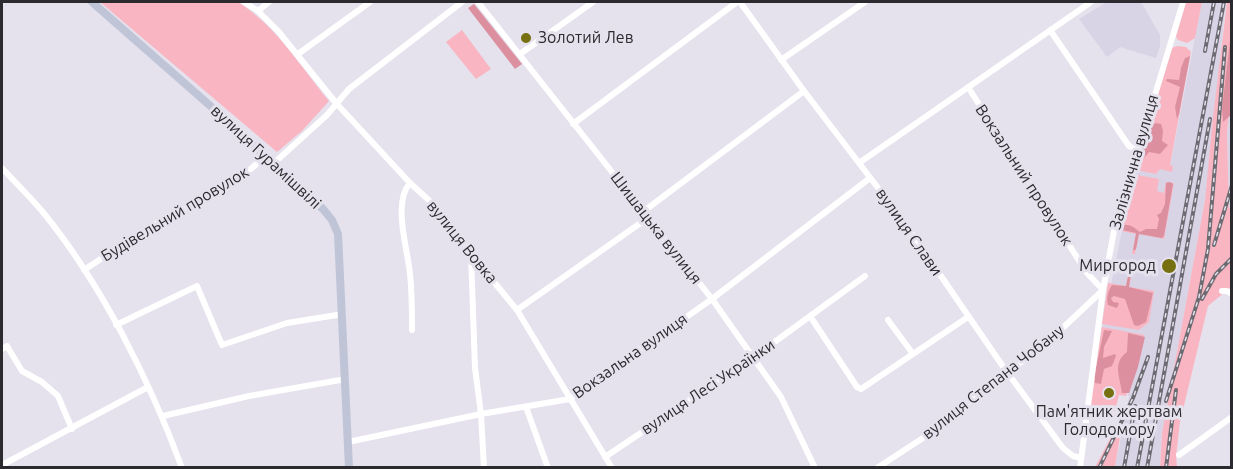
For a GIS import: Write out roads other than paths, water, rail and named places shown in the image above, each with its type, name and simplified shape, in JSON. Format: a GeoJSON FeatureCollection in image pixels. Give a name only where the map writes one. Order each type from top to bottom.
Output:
{"type":"FeatureCollection","features":[{"type":"Feature","properties":{"kind":"main road","name":"вулиця Гурамішвілі"},"geometry":{"type":"LineString","coordinates":[[92,2],[265,155],[323,209],[336,227],[339,244],[350,468]]}},
{"type":"Feature","properties":{"kind":"street","name":"вулиця Вовка"},"geometry":{"type":"LineString","coordinates":[[244,2],[258,11],[298,54],[336,104],[410,183],[433,204],[463,240],[471,254],[517,310],[612,468]]}},
{"type":"Feature","properties":{"kind":"street"},"geometry":{"type":"LineString","coordinates":[[258,11],[269,2]]}},
{"type":"Feature","properties":{"kind":"street"},"geometry":{"type":"LineString","coordinates":[[298,54],[370,2]]}},
{"type":"Feature","properties":{"kind":"street"},"geometry":{"type":"LineString","coordinates":[[273,164],[327,115],[349,89],[462,2]]}},
{"type":"Feature","properties":{"kind":"street","name":"Шишацька вулиця"},"geometry":{"type":"LineString","coordinates":[[478,2],[649,217],[754,357],[781,398],[814,468]]}},
{"type":"Feature","properties":{"kind":"street"},"geometry":{"type":"LineString","coordinates":[[520,54],[593,2]]}},
{"type":"Feature","properties":{"kind":"street"},"geometry":{"type":"LineString","coordinates":[[573,124],[739,2]]}},
{"type":"Feature","properties":{"kind":"street","name":"вулиця Слави"},"geometry":{"type":"LineString","coordinates":[[739,2],[904,222],[1007,373],[1063,448],[1073,456],[1081,458]]}},
{"type":"Feature","properties":{"kind":"street"},"geometry":{"type":"LineString","coordinates":[[781,60],[865,2]]}},
{"type":"Feature","properties":{"kind":"street"},"geometry":{"type":"LineString","coordinates":[[859,163],[1091,2]]}},
{"type":"Feature","properties":{"kind":"street","name":"Залізнична вулиця"},"geometry":{"type":"LineString","coordinates":[[1080,468],[1113,231],[1183,2]]}},
{"type":"Feature","properties":{"kind":"street"},"geometry":{"type":"LineString","coordinates":[[1050,30],[1129,146],[1137,150]]}},
{"type":"Feature","properties":{"kind":"street","name":"Вокзальний провулок"},"geometry":{"type":"LineString","coordinates":[[968,87],[1087,273],[1103,290]]}},
{"type":"Feature","properties":{"kind":"street"},"geometry":{"type":"LineString","coordinates":[[644,211],[804,91]]}},
{"type":"Feature","properties":{"kind":"street","name":"Будівельний провулок"},"geometry":{"type":"LineString","coordinates":[[84,270],[150,227],[224,188],[248,171],[265,155]]}},
{"type":"Feature","properties":{"kind":"street"},"geometry":{"type":"LineString","coordinates":[[2,168],[42,212],[84,270],[116,325],[163,416],[182,468]]}},
{"type":"Feature","properties":{"kind":"street","name":"Вокзальна вулиця"},"geometry":{"type":"LineString","coordinates":[[348,442],[481,414],[570,399],[712,299],[870,178]]}},
{"type":"Feature","properties":{"kind":"street"},"geometry":{"type":"LineString","coordinates":[[410,183],[405,193],[402,219],[410,273],[412,330]]}},
{"type":"Feature","properties":{"kind":"street"},"geometry":{"type":"LineString","coordinates":[[517,310],[649,217]]}},
{"type":"Feature","properties":{"kind":"street"},"geometry":{"type":"LineString","coordinates":[[471,254],[475,368],[481,414],[484,468]]}},
{"type":"Feature","properties":{"kind":"street","name":"вулиця Лесі Українки"},"geometry":{"type":"LineString","coordinates":[[605,457],[754,357],[865,276]]}},
{"type":"Feature","properties":{"kind":"street"},"geometry":{"type":"LineString","coordinates":[[116,325],[197,286],[222,345],[287,322],[343,314]]}},
{"type":"Feature","properties":{"kind":"street","name":"вулиця Степана Чобану"},"geometry":{"type":"LineString","coordinates":[[877,468],[926,436],[1051,339],[1103,290]]}},
{"type":"Feature","properties":{"kind":"street"},"geometry":{"type":"LineString","coordinates":[[1222,291],[1232,294]]}},
{"type":"Feature","properties":{"kind":"street"},"geometry":{"type":"LineString","coordinates":[[810,316],[859,388],[863,388],[968,317]]}},
{"type":"Feature","properties":{"kind":"street"},"geometry":{"type":"LineString","coordinates":[[888,320],[913,354]]}},
{"type":"Feature","properties":{"kind":"street"},"geometry":{"type":"LineString","coordinates":[[2,349],[7,346],[22,371],[42,382],[58,396],[72,429]]}},
{"type":"Feature","properties":{"kind":"street"},"geometry":{"type":"LineString","coordinates":[[163,416],[249,396],[346,379]]}},
{"type":"Feature","properties":{"kind":"street"},"geometry":{"type":"LineString","coordinates":[[2,465],[148,387]]}},
{"type":"Feature","properties":{"kind":"street"},"geometry":{"type":"LineString","coordinates":[[526,406],[548,468]]}},
{"type":"Feature","properties":{"kind":"street"},"geometry":{"type":"LineString","coordinates":[[1179,455],[1232,417]]}},
{"type":"Feature","properties":{"kind":"railway"},"geometry":{"type":"LineString","coordinates":[[1205,51],[1214,2]]}},
{"type":"Feature","properties":{"kind":"railway"},"geometry":{"type":"LineString","coordinates":[[1137,468],[1224,2]]}},
{"type":"Feature","properties":{"kind":"railway"},"geometry":{"type":"LineString","coordinates":[[1166,401],[1199,297],[1208,249],[1225,47]]}},
{"type":"Feature","properties":{"kind":"railway"},"geometry":{"type":"LineString","coordinates":[[1147,468],[1210,119]]}},
{"type":"Feature","properties":{"kind":"railway"},"geometry":{"type":"LineString","coordinates":[[1214,245],[1232,185]]}},
{"type":"Feature","properties":{"kind":"railway"},"geometry":{"type":"LineString","coordinates":[[1202,299],[1216,274],[1232,258]]}},
{"type":"Feature","properties":{"kind":"railway"},"geometry":{"type":"LineString","coordinates":[[1099,468],[1133,398],[1148,357]]}},
{"type":"Feature","properties":{"kind":"railway"},"geometry":{"type":"LineString","coordinates":[[1166,468],[1176,390]]}},
{"type":"Feature","properties":{"kind":"railway"},"geometry":{"type":"LineString","coordinates":[[1124,468],[1135,406]]}},
{"type":"Feature","properties":{"kind":"place","name":"Золотий Лев"},"geometry":{"type":"Point","coordinates":[526,38]}},
{"type":"Feature","properties":{"kind":"place","name":"Миргород"},"geometry":{"type":"Point","coordinates":[1169,266]}},
{"type":"Feature","properties":{"kind":"place","name":"Пам'ятник жертвам Голодомору"},"geometry":{"type":"Point","coordinates":[1109,393]}}]}
